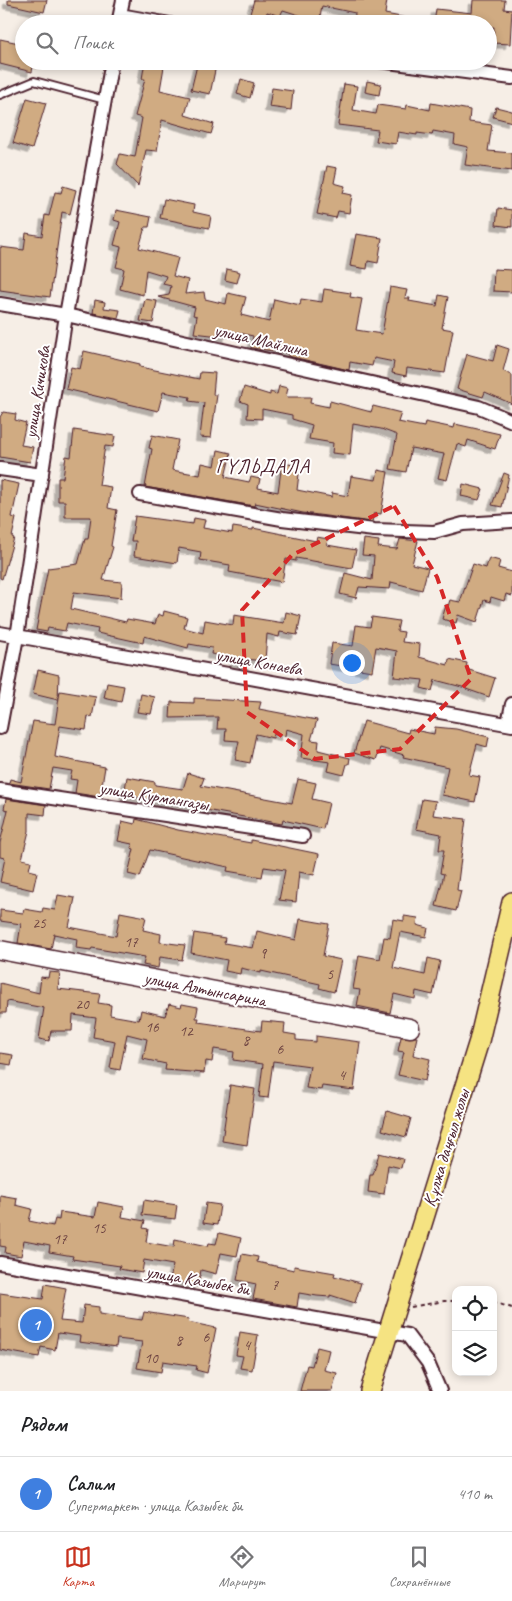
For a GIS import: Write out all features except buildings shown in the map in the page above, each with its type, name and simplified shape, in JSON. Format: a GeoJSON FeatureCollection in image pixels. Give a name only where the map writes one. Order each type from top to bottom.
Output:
{"type":"FeatureCollection","features":[{"type":"Feature","properties":{"kind":"main road","name":"Құлжа даңғыл жолы"},"geometry":{"type":"LineString","coordinates":[[370,1391],[479,1041],[512,902]]}},
{"type":"Feature","properties":{"kind":"street"},"geometry":{"type":"LineString","coordinates":[[120,15],[123,0]]}},
{"type":"Feature","properties":{"kind":"street","name":"улица Кичикова"},"geometry":{"type":"LineString","coordinates":[[0,728],[17,636],[66,315],[110,70]]}},
{"type":"Feature","properties":{"kind":"street"},"geometry":{"type":"LineString","coordinates":[[450,70],[512,78]]}},
{"type":"Feature","properties":{"kind":"street","name":"улица Майлина"},"geometry":{"type":"LineString","coordinates":[[0,304],[66,315],[479,407],[512,421]]}},
{"type":"Feature","properties":{"kind":"street"},"geometry":{"type":"LineString","coordinates":[[0,469],[42,475]]}},
{"type":"Feature","properties":{"kind":"street"},"geometry":{"type":"LineString","coordinates":[[140,494],[282,519],[374,530],[434,532],[463,524],[512,522]]}},
{"type":"Feature","properties":{"kind":"street","name":"улица Конаева"},"geometry":{"type":"LineString","coordinates":[[0,633],[510,725]]}},
{"type":"Feature","properties":{"kind":"street"},"geometry":{"type":"LineString","coordinates":[[510,725],[512,704]]}},
{"type":"Feature","properties":{"kind":"street","name":"улица Курмангазы"},"geometry":{"type":"LineString","coordinates":[[0,790],[304,836]]}},
{"type":"Feature","properties":{"kind":"street","name":"улица Алтынсарина"},"geometry":{"type":"LineString","coordinates":[[0,950],[410,1028]]}},
{"type":"Feature","properties":{"kind":"street","name":"улица Казыбек би"},"geometry":{"type":"LineString","coordinates":[[0,1263],[407,1335],[428,1363],[440,1391]]}},
{"type":"Feature","properties":{"kind":"lane"},"geometry":{"type":"LineString","coordinates":[[0,95],[34,81],[105,100]]}},
{"type":"Feature","properties":{"kind":"path"},"geometry":{"type":"LineString","coordinates":[[396,1308],[452,1301]]}},
{"type":"Feature","properties":{"kind":"path"},"geometry":{"type":"LineString","coordinates":[[497,1303],[512,1308]]}},
{"type":"Feature","properties":{"kind":"highlighted area"},"geometry":{"type":"Polygon","coordinates":[[[394,506],[437,577],[471,679],[400,749],[315,759],[247,712],[242,610],[292,555],[394,506]]]}},
{"type":"Feature","properties":{"kind":"place","name":"Салим"},"geometry":{"type":"Point","coordinates":[36,1325]}},
{"type":"Feature","properties":{"kind":"district","name":"ГҮЛЬДАЛА"},"geometry":{"type":"Point","coordinates":[263,466]}}]}
